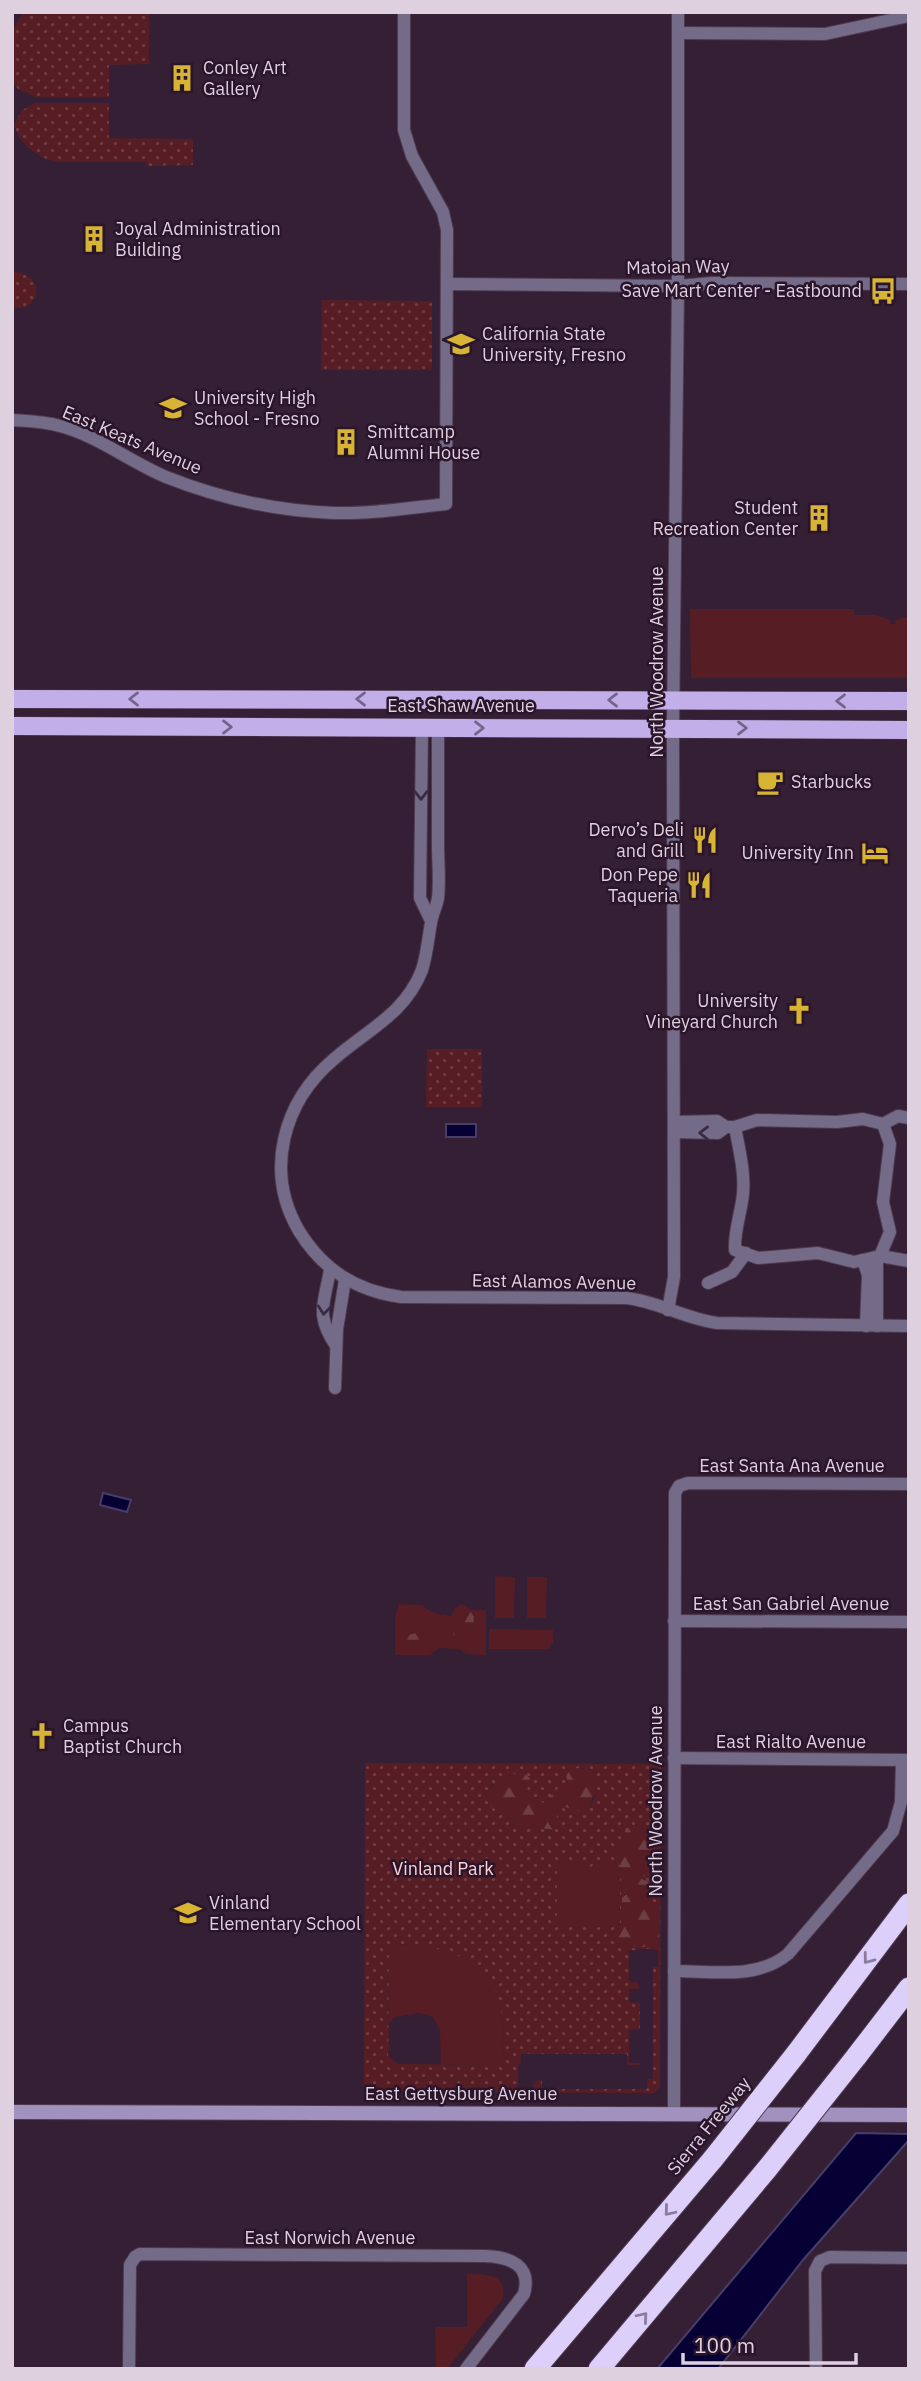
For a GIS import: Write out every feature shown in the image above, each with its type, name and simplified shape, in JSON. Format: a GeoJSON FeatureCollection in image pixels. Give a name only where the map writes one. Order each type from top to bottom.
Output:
{"type":"FeatureCollection","features":[{"type":"Feature","properties":{"kind":"highway","name":"Sierra Freeway"},"geometry":{"type":"LineString","coordinates":[[535,2369],[713,2160],[909,1904]]}},
{"type":"Feature","properties":{"kind":"highway"},"geometry":{"type":"LineString","coordinates":[[599,2369],[767,2169],[909,1988]]}},
{"type":"Feature","properties":{"kind":"main road","name":"East Shaw Avenue"},"geometry":{"type":"LineString","coordinates":[[12,699],[909,701]]}},
{"type":"Feature","properties":{"kind":"main road","name":"East Shaw Avenue"},"geometry":{"type":"LineString","coordinates":[[12,726],[909,730]]}},
{"type":"Feature","properties":{"kind":"street"},"geometry":{"type":"LineString","coordinates":[[404,12],[404,130],[412,156],[446,219],[447,284]]}},
{"type":"Feature","properties":{"kind":"street","name":"North Woodrow Avenue"},"geometry":{"type":"LineString","coordinates":[[668,1310],[674,1277],[673,728],[678,12]]}},
{"type":"Feature","properties":{"kind":"street"},"geometry":{"type":"LineString","coordinates":[[678,33],[825,34],[909,16]]}},
{"type":"Feature","properties":{"kind":"street","name":"Matoian Way"},"geometry":{"type":"LineString","coordinates":[[447,284],[909,284]]}},
{"type":"Feature","properties":{"kind":"street","name":"East Keats Avenue"},"geometry":{"type":"LineString","coordinates":[[12,420],[62,426],[167,477],[268,506],[334,513],[446,504],[447,284]]}},
{"type":"Feature","properties":{"kind":"street","name":"East Alamos Avenue"},"geometry":{"type":"LineString","coordinates":[[430,727],[421,898],[431,922],[425,961],[407,999],[382,1024],[319,1073],[292,1112],[285,1133],[281,1169],[287,1203],[308,1245],[330,1270],[345,1280],[390,1296],[626,1298],[694,1320],[729,1324],[909,1326]]}},
{"type":"Feature","properties":{"kind":"street"},"geometry":{"type":"LineString","coordinates":[[674,1127],[718,1121],[731,1127],[757,1120],[837,1122],[863,1119],[883,1125],[898,1116],[909,1118]]}},
{"type":"Feature","properties":{"kind":"street"},"geometry":{"type":"LineString","coordinates":[[872,1325],[878,1256],[890,1232],[883,1202],[890,1144],[883,1125]]}},
{"type":"Feature","properties":{"kind":"street"},"geometry":{"type":"LineString","coordinates":[[731,1127],[743,1172],[743,1195],[734,1232],[735,1250],[758,1258],[818,1253],[854,1262],[878,1256],[909,1261]]}},
{"type":"Feature","properties":{"kind":"street"},"geometry":{"type":"LineString","coordinates":[[708,1283],[732,1272],[746,1254]]}},
{"type":"Feature","properties":{"kind":"street"},"geometry":{"type":"LineString","coordinates":[[863,1260],[868,1275],[872,1325]]}},
{"type":"Feature","properties":{"kind":"street"},"geometry":{"type":"LineString","coordinates":[[330,1270],[323,1320],[337,1346]]}},
{"type":"Feature","properties":{"kind":"street"},"geometry":{"type":"LineString","coordinates":[[335,1388],[338,1317],[345,1280]]}},
{"type":"Feature","properties":{"kind":"street","name":"East Santa Ana Avenue"},"geometry":{"type":"LineString","coordinates":[[677,1488],[688,1483],[909,1484]]}},
{"type":"Feature","properties":{"kind":"street","name":"North Woodrow Avenue"},"geometry":{"type":"LineString","coordinates":[[674,2114],[674,1497],[677,1488]]}},
{"type":"Feature","properties":{"kind":"street","name":"East San Gabriel Avenue"},"geometry":{"type":"LineString","coordinates":[[674,1621],[909,1622]]}},
{"type":"Feature","properties":{"kind":"street","name":"East Rialto Avenue"},"geometry":{"type":"LineString","coordinates":[[674,1758],[905,1760]]}},
{"type":"Feature","properties":{"kind":"street"},"geometry":{"type":"LineString","coordinates":[[674,1971],[757,1970],[775,1964],[788,1954],[893,1831],[901,1802],[905,1760]]}},
{"type":"Feature","properties":{"kind":"street","name":"East Gettysburg Avenue"},"geometry":{"type":"LineString","coordinates":[[12,2112],[909,2115]]}},
{"type":"Feature","properties":{"kind":"street","name":"East Norwich Avenue"},"geometry":{"type":"LineString","coordinates":[[129,2369],[130,2272],[132,2260],[140,2255],[505,2258],[514,2262],[524,2272],[526,2288],[519,2304],[466,2369]]}},
{"type":"Feature","properties":{"kind":"street"},"geometry":{"type":"LineString","coordinates":[[816,2369],[816,2271],[820,2261],[831,2257],[909,2258]]}},
{"type":"Feature","properties":{"kind":"green space"},"geometry":{"type":"Polygon","coordinates":[[[24,12],[149,12],[149,64],[109,65],[109,97],[35,97],[18,89],[12,81],[12,30],[24,12]]]}},
{"type":"Feature","properties":{"kind":"green space"},"geometry":{"type":"Polygon","coordinates":[[[34,103],[109,103],[109,138],[193,139],[193,165],[58,162],[44,158],[25,144],[14,125],[21,111],[34,103]]]}},
{"type":"Feature","properties":{"kind":"green space"},"geometry":{"type":"Polygon","coordinates":[[[12,273],[26,275],[36,286],[34,299],[22,308],[12,308],[12,273]]]}},
{"type":"Feature","properties":{"kind":"green space"},"geometry":{"type":"Polygon","coordinates":[[[322,300],[432,301],[432,370],[321,370],[322,300]]]}},
{"type":"Feature","properties":{"kind":"green space"},"geometry":{"type":"Polygon","coordinates":[[[690,609],[854,609],[854,615],[876,615],[890,620],[891,624],[909,616],[909,678],[691,678],[690,609]]]}},
{"type":"Feature","properties":{"kind":"green space"},"geometry":{"type":"Polygon","coordinates":[[[427,1049],[482,1049],[482,1107],[426,1107],[427,1049]]]}},
{"type":"Feature","properties":{"kind":"green space"},"geometry":{"type":"Polygon","coordinates":[[[495,1576],[515,1577],[514,1618],[495,1618],[495,1576]]]}},
{"type":"Feature","properties":{"kind":"green space"},"geometry":{"type":"Polygon","coordinates":[[[527,1577],[547,1577],[546,1618],[527,1618],[527,1577]]]}},
{"type":"Feature","properties":{"kind":"green space"},"geometry":{"type":"Polygon","coordinates":[[[399,1604],[422,1605],[432,1612],[448,1616],[466,1616],[467,1610],[486,1610],[486,1655],[439,1648],[430,1655],[395,1655],[395,1618],[399,1604]]]}},
{"type":"Feature","properties":{"kind":"green space"},"geometry":{"type":"Polygon","coordinates":[[[462,1604],[475,1612],[472,1631],[465,1636],[454,1635],[451,1625],[443,1630],[438,1619],[444,1614],[451,1618],[454,1609],[462,1604]]]}},
{"type":"Feature","properties":{"kind":"green space"},"geometry":{"type":"Polygon","coordinates":[[[489,1629],[553,1630],[553,1644],[550,1644],[550,1649],[489,1649],[489,1629]]]}},
{"type":"Feature","properties":{"kind":"green space"},"geometry":{"type":"Polygon","coordinates":[[[418,1632],[430,1638],[426,1645],[426,1654],[419,1655],[407,1647],[404,1637],[418,1632]]]}},
{"type":"Feature","properties":{"kind":"green space","name":"Vinland Park"},"geometry":{"type":"Polygon","coordinates":[[[365,1763],[661,1764],[660,2087],[654,2093],[364,2092],[365,1763]],[[571,1768],[566,1776],[570,1788],[560,1786],[544,1803],[526,1796],[530,1778],[523,1772],[509,1775],[502,1786],[493,1784],[484,1796],[492,1808],[506,1811],[508,1818],[520,1825],[553,1830],[559,1809],[589,1809],[595,1796],[589,1790],[596,1789],[598,1781],[591,1769],[571,1768]],[[638,1825],[626,1828],[622,1840],[613,1851],[616,1862],[622,1869],[622,1891],[627,1894],[622,1898],[622,1922],[612,1935],[617,1943],[631,1947],[656,1947],[659,1945],[659,1911],[655,1903],[649,1903],[656,1888],[633,1875],[633,1872],[650,1878],[658,1875],[659,1853],[648,1845],[649,1834],[638,1825]],[[563,1864],[557,1869],[557,1922],[562,1927],[583,1927],[589,1921],[594,1927],[615,1927],[620,1922],[620,1869],[615,1864],[594,1864],[589,1869],[583,1864],[563,1864]],[[389,1944],[388,2057],[397,2065],[503,2064],[504,2033],[501,2008],[493,1987],[481,1971],[465,1959],[444,1951],[389,1944]],[[629,1951],[629,1982],[637,1982],[640,1989],[629,1989],[629,2002],[640,2003],[640,2029],[629,2030],[629,2063],[640,2065],[627,2065],[627,2054],[521,2054],[518,2088],[532,2088],[536,2081],[542,2079],[542,2089],[647,2089],[647,2079],[653,2079],[653,1967],[658,1967],[658,1951],[629,1951]]]}},
{"type":"Feature","properties":{"kind":"green space"},"geometry":{"type":"Polygon","coordinates":[[[571,1768],[591,1769],[598,1781],[589,1809],[568,1815],[553,1830],[520,1825],[508,1818],[506,1811],[492,1808],[484,1796],[497,1783],[511,1775],[523,1772],[530,1778],[566,1776],[571,1768]]]}},
{"type":"Feature","properties":{"kind":"green space"},"geometry":{"type":"Polygon","coordinates":[[[638,1825],[653,1841],[658,1859],[659,1875],[650,1878],[633,1872],[633,1875],[654,1884],[656,1888],[650,1903],[655,1903],[659,1911],[659,1945],[656,1947],[631,1947],[617,1943],[612,1935],[622,1922],[622,1869],[612,1851],[622,1840],[626,1828],[638,1825]]]}},
{"type":"Feature","properties":{"kind":"green space"},"geometry":{"type":"Polygon","coordinates":[[[562,1864],[615,1864],[620,1869],[620,1922],[615,1927],[594,1927],[589,1922],[583,1927],[562,1927],[557,1922],[557,1869],[562,1864]]]}},
{"type":"Feature","properties":{"kind":"green space"},"geometry":{"type":"Polygon","coordinates":[[[389,1944],[445,1951],[466,1959],[482,1971],[493,1987],[501,2007],[503,2064],[397,2065],[388,2057],[389,1944]],[[419,2013],[395,2017],[389,2023],[389,2056],[398,2064],[441,2064],[440,2031],[433,2017],[419,2013]]]}},
{"type":"Feature","properties":{"kind":"green space"},"geometry":{"type":"Polygon","coordinates":[[[467,2274],[487,2275],[498,2279],[502,2284],[503,2298],[447,2369],[436,2369],[435,2327],[467,2327],[467,2274]]]}},
{"type":"Feature","properties":{"kind":"shaded area"},"geometry":{"type":"Polygon","coordinates":[[[446,1124],[476,1124],[476,1137],[446,1137],[446,1124]]]}},
{"type":"Feature","properties":{"kind":"shaded area"},"geometry":{"type":"Polygon","coordinates":[[[103,1493],[131,1500],[127,1512],[100,1505],[103,1493]]]}},
{"type":"Feature","properties":{"kind":"shaded area"},"geometry":{"type":"Polygon","coordinates":[[[856,2133],[909,2134],[909,2140],[803,2260],[718,2369],[657,2369],[856,2133]]]}},
{"type":"Feature","properties":{"kind":"place","name":"Conley Art Gallery"},"geometry":{"type":"Point","coordinates":[182,78]}},
{"type":"Feature","properties":{"kind":"place","name":"Joyal Administration Building"},"geometry":{"type":"Point","coordinates":[94,239]}},
{"type":"Feature","properties":{"kind":"place","name":"Save Mart Center - Eastbound"},"geometry":{"type":"Point","coordinates":[883,291]}},
{"type":"Feature","properties":{"kind":"place","name":"California State University, Fresno"},"geometry":{"type":"Point","coordinates":[461,344]}},
{"type":"Feature","properties":{"kind":"place","name":"University High School - Fresno"},"geometry":{"type":"Point","coordinates":[173,408]}},
{"type":"Feature","properties":{"kind":"place","name":"Smittcamp Alumni House"},"geometry":{"type":"Point","coordinates":[346,442]}},
{"type":"Feature","properties":{"kind":"place","name":"Student Recreation Center"},"geometry":{"type":"Point","coordinates":[819,518]}},
{"type":"Feature","properties":{"kind":"place","name":"Starbucks"},"geometry":{"type":"Point","coordinates":[770,782]}},
{"type":"Feature","properties":{"kind":"place","name":"Dervo’s Deli and Grill"},"geometry":{"type":"Point","coordinates":[705,840]}},
{"type":"Feature","properties":{"kind":"place","name":"University Inn"},"geometry":{"type":"Point","coordinates":[875,853]}},
{"type":"Feature","properties":{"kind":"place","name":"Don Pepe Taqueria"},"geometry":{"type":"Point","coordinates":[699,885]}},
{"type":"Feature","properties":{"kind":"place","name":"University Vineyard Church"},"geometry":{"type":"Point","coordinates":[799,1011]}},
{"type":"Feature","properties":{"kind":"place","name":"Campus Baptist Church"},"geometry":{"type":"Point","coordinates":[42,1736]}},
{"type":"Feature","properties":{"kind":"place","name":"Vinland Elementary School"},"geometry":{"type":"Point","coordinates":[188,1913]}}]}
